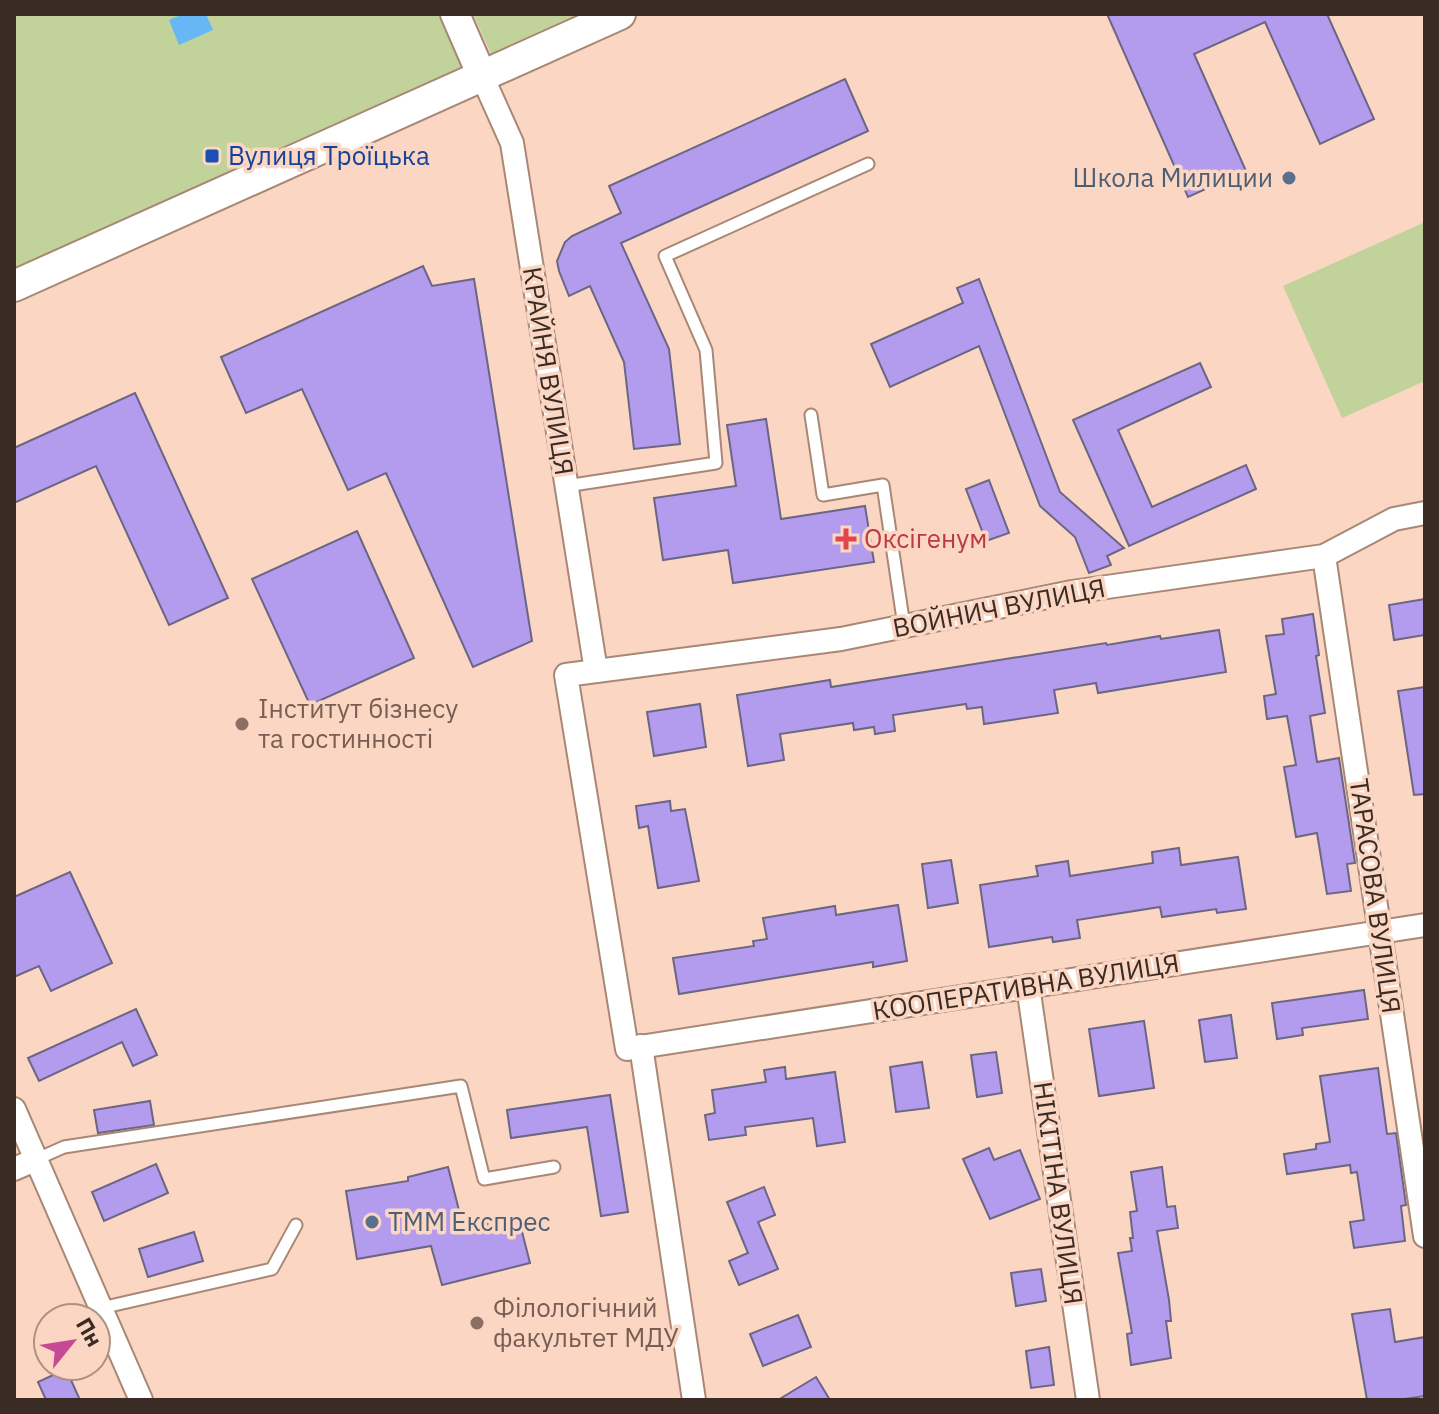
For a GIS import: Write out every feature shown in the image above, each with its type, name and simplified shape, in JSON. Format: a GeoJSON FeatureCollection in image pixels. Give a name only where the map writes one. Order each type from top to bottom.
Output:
{"type":"FeatureCollection","features":[{"type":"Feature","properties":{"kind":"main road"},"geometry":{"type":"LineString","coordinates":[[14,286],[620,14]]}},
{"type":"Feature","properties":{"kind":"street"},"geometry":{"type":"LineString","coordinates":[[455,14],[482,76]]}},
{"type":"Feature","properties":{"kind":"street","name":"КРАЙНЯ ВУЛИЦЯ"},"geometry":{"type":"LineString","coordinates":[[482,76],[512,143],[596,671]]}},
{"type":"Feature","properties":{"kind":"street","name":"ВОЙНИЧ ВУЛИЦЯ"},"geometry":{"type":"LineString","coordinates":[[634,1048],[566,675],[841,639],[1072,592],[1324,556],[1394,519],[1425,513]]}},
{"type":"Feature","properties":{"kind":"street","name":"ТАРАСОВА ВУЛИЦЯ"},"geometry":{"type":"LineString","coordinates":[[1324,556],[1425,1236]]}},
{"type":"Feature","properties":{"kind":"street","name":"КООПЕРАТИВНА ВУЛИЦЯ"},"geometry":{"type":"LineString","coordinates":[[634,1048],[1425,925]]}},
{"type":"Feature","properties":{"kind":"street","name":"НІКІТІНА ВУЛИЦЯ"},"geometry":{"type":"LineString","coordinates":[[1028,986],[1088,1400]]}},
{"type":"Feature","properties":{"kind":"street"},"geometry":{"type":"LineString","coordinates":[[634,1048],[694,1400]]}},
{"type":"Feature","properties":{"kind":"street"},"geometry":{"type":"LineString","coordinates":[[14,1109],[98,1302]]}},
{"type":"Feature","properties":{"kind":"street"},"geometry":{"type":"LineString","coordinates":[[14,1169],[37,1159]]}},
{"type":"Feature","properties":{"kind":"street"},"geometry":{"type":"LineString","coordinates":[[112,1333],[141,1400]]}},
{"type":"Feature","properties":{"kind":"lane"},"geometry":{"type":"LineString","coordinates":[[566,486],[716,463],[706,350],[665,256],[868,164]]}},
{"type":"Feature","properties":{"kind":"lane"},"geometry":{"type":"LineString","coordinates":[[811,415],[823,495],[883,485],[904,626]]}},
{"type":"Feature","properties":{"kind":"lane"},"geometry":{"type":"LineString","coordinates":[[37,1159],[64,1147],[461,1086],[484,1179],[554,1167]]}},
{"type":"Feature","properties":{"kind":"lane"},"geometry":{"type":"LineString","coordinates":[[112,1305],[272,1269],[296,1225]]}},
{"type":"Feature","properties":{"kind":"green space"},"geometry":{"type":"Polygon","coordinates":[[[14,14],[441,14],[465,68],[14,270],[14,14]]]}},
{"type":"Feature","properties":{"kind":"green space"},"geometry":{"type":"Polygon","coordinates":[[[473,14],[586,14],[492,56],[473,14]]]}},
{"type":"Feature","properties":{"kind":"green space"},"geometry":{"type":"Polygon","coordinates":[[[1425,222],[1425,381],[1342,418],[1283,286],[1425,222]]]}},
{"type":"Feature","properties":{"kind":"water"},"geometry":{"type":"Polygon","coordinates":[[[183,14],[206,14],[213,30],[179,45],[169,20],[183,14]]]}},
{"type":"Feature","properties":{"kind":"building"},"geometry":{"type":"Polygon","coordinates":[[[1107,14],[1327,14],[1374,119],[1320,144],[1265,22],[1194,54],[1246,171],[1188,197],[1107,14]]]}},
{"type":"Feature","properties":{"kind":"building"},"geometry":{"type":"Polygon","coordinates":[[[845,79],[868,131],[621,243],[669,349],[680,444],[634,449],[624,362],[590,286],[569,296],[557,261],[565,242],[621,213],[609,186],[845,79]]]}},
{"type":"Feature","properties":{"kind":"building"},"geometry":{"type":"Polygon","coordinates":[[[423,266],[432,286],[474,279],[532,641],[473,667],[386,473],[348,490],[302,389],[246,413],[221,357],[423,266]]]}},
{"type":"Feature","properties":{"kind":"building"},"geometry":{"type":"Polygon","coordinates":[[[979,279],[1060,492],[1124,548],[1107,556],[1111,565],[1089,573],[1075,537],[1040,506],[979,346],[890,387],[871,344],[963,303],[957,288],[979,279]]]}},
{"type":"Feature","properties":{"kind":"building"},"geometry":{"type":"Polygon","coordinates":[[[1200,363],[1211,387],[1118,430],[1152,507],[1246,465],[1256,489],[1129,546],[1073,420],[1200,363]]]}},
{"type":"Feature","properties":{"kind":"building"},"geometry":{"type":"Polygon","coordinates":[[[135,393],[228,598],[169,625],[96,466],[14,503],[14,448],[135,393]]]}},
{"type":"Feature","properties":{"kind":"building"},"geometry":{"type":"Polygon","coordinates":[[[766,419],[781,519],[865,506],[874,562],[733,583],[728,550],[663,560],[654,498],[736,486],[727,425],[766,419]]]}},
{"type":"Feature","properties":{"kind":"building"},"geometry":{"type":"Polygon","coordinates":[[[989,480],[1009,533],[986,541],[966,489],[989,480]]]}},
{"type":"Feature","properties":{"kind":"building"},"geometry":{"type":"Polygon","coordinates":[[[357,531],[414,658],[310,705],[252,579],[357,531]]]}},
{"type":"Feature","properties":{"kind":"building"},"geometry":{"type":"Polygon","coordinates":[[[1425,599],[1425,635],[1394,640],[1389,605],[1425,599]]]}},
{"type":"Feature","properties":{"kind":"building"},"geometry":{"type":"Polygon","coordinates":[[[1313,614],[1325,713],[1310,716],[1317,762],[1339,758],[1355,863],[1347,864],[1351,891],[1327,894],[1317,833],[1296,837],[1284,767],[1296,765],[1287,716],[1267,719],[1264,696],[1276,694],[1266,636],[1284,634],[1282,619],[1313,614]]]}},
{"type":"Feature","properties":{"kind":"building"},"geometry":{"type":"Polygon","coordinates":[[[1219,630],[1226,672],[1098,693],[1096,683],[1054,690],[1058,713],[984,724],[982,707],[967,709],[966,704],[893,715],[895,731],[875,734],[874,727],[854,730],[853,723],[780,734],[784,760],[748,766],[737,695],[830,680],[831,687],[1106,643],[1219,630]]]}},
{"type":"Feature","properties":{"kind":"building"},"geometry":{"type":"Polygon","coordinates":[[[1425,687],[1425,794],[1414,795],[1398,691],[1425,687]]]}},
{"type":"Feature","properties":{"kind":"building"},"geometry":{"type":"Polygon","coordinates":[[[700,704],[706,747],[654,756],[647,712],[700,704]]]}},
{"type":"Feature","properties":{"kind":"building"},"geometry":{"type":"Polygon","coordinates":[[[670,801],[671,811],[685,809],[699,881],[658,888],[648,826],[639,828],[636,806],[670,801]]]}},
{"type":"Feature","properties":{"kind":"building"},"geometry":{"type":"Polygon","coordinates":[[[1179,848],[1181,865],[1238,857],[1246,909],[1217,913],[1216,909],[1162,917],[1160,907],[1077,920],[1080,938],[1053,942],[1052,937],[989,947],[980,885],[1038,876],[1036,866],[1068,861],[1070,876],[1153,863],[1152,852],[1179,848]]]}},
{"type":"Feature","properties":{"kind":"building"},"geometry":{"type":"Polygon","coordinates":[[[951,860],[958,903],[928,908],[922,864],[951,860]]]}},
{"type":"Feature","properties":{"kind":"building"},"geometry":{"type":"Polygon","coordinates":[[[70,872],[112,963],[51,991],[39,966],[14,977],[14,897],[70,872]]]}},
{"type":"Feature","properties":{"kind":"building"},"geometry":{"type":"Polygon","coordinates":[[[898,905],[907,961],[873,967],[873,962],[679,994],[673,958],[754,946],[753,941],[767,939],[763,918],[835,906],[836,915],[898,905]]]}},
{"type":"Feature","properties":{"kind":"building"},"geometry":{"type":"Polygon","coordinates":[[[1364,990],[1368,1019],[1302,1028],[1303,1035],[1277,1039],[1272,1003],[1364,990]]]}},
{"type":"Feature","properties":{"kind":"building"},"geometry":{"type":"Polygon","coordinates":[[[136,1009],[157,1055],[133,1066],[122,1042],[39,1081],[28,1058],[136,1009]]]}},
{"type":"Feature","properties":{"kind":"building"},"geometry":{"type":"Polygon","coordinates":[[[1231,1015],[1237,1058],[1205,1062],[1199,1020],[1231,1015]]]}},
{"type":"Feature","properties":{"kind":"building"},"geometry":{"type":"Polygon","coordinates":[[[1144,1021],[1154,1088],[1099,1096],[1089,1029],[1144,1021]]]}},
{"type":"Feature","properties":{"kind":"building"},"geometry":{"type":"Polygon","coordinates":[[[996,1052],[1002,1093],[977,1097],[971,1055],[996,1052]]]}},
{"type":"Feature","properties":{"kind":"building"},"geometry":{"type":"Polygon","coordinates":[[[922,1062],[929,1108],[896,1112],[890,1067],[922,1062]]]}},
{"type":"Feature","properties":{"kind":"building"},"geometry":{"type":"Polygon","coordinates":[[[785,1067],[786,1079],[835,1072],[845,1142],[817,1146],[813,1118],[745,1127],[746,1135],[709,1140],[705,1115],[715,1113],[712,1090],[766,1082],[764,1070],[785,1067]]]}},
{"type":"Feature","properties":{"kind":"building"},"geometry":{"type":"Polygon","coordinates":[[[1378,1068],[1387,1134],[1396,1133],[1406,1205],[1401,1206],[1405,1241],[1354,1248],[1350,1222],[1364,1220],[1357,1172],[1351,1173],[1350,1165],[1287,1174],[1284,1154],[1316,1149],[1316,1144],[1330,1142],[1320,1076],[1378,1068]]]}},
{"type":"Feature","properties":{"kind":"building"},"geometry":{"type":"Polygon","coordinates":[[[610,1095],[628,1212],[601,1216],[587,1127],[511,1138],[507,1110],[610,1095]]]}},
{"type":"Feature","properties":{"kind":"building"},"geometry":{"type":"Polygon","coordinates":[[[150,1101],[154,1125],[98,1133],[94,1110],[150,1101]]]}},
{"type":"Feature","properties":{"kind":"building"},"geometry":{"type":"Polygon","coordinates":[[[989,1148],[994,1160],[1020,1150],[1040,1199],[990,1219],[963,1159],[989,1148]]]}},
{"type":"Feature","properties":{"kind":"building"},"geometry":{"type":"Polygon","coordinates":[[[156,1164],[168,1193],[104,1221],[92,1192],[156,1164]]]}},
{"type":"Feature","properties":{"kind":"building"},"geometry":{"type":"Polygon","coordinates":[[[448,1167],[464,1230],[518,1216],[530,1263],[442,1285],[431,1246],[357,1259],[346,1191],[408,1181],[408,1177],[448,1167]]]}},
{"type":"Feature","properties":{"kind":"building"},"geometry":{"type":"Polygon","coordinates":[[[1162,1167],[1167,1207],[1175,1206],[1178,1228],[1157,1231],[1169,1300],[1171,1321],[1166,1321],[1171,1358],[1131,1365],[1127,1334],[1132,1333],[1118,1253],[1132,1251],[1130,1212],[1137,1211],[1131,1172],[1162,1167]]]}},
{"type":"Feature","properties":{"kind":"building"},"geometry":{"type":"Polygon","coordinates":[[[764,1187],[775,1215],[758,1222],[778,1269],[739,1285],[729,1261],[748,1253],[727,1202],[764,1187]]]}},
{"type":"Feature","properties":{"kind":"building"},"geometry":{"type":"Polygon","coordinates":[[[194,1232],[203,1261],[148,1277],[139,1249],[194,1232]]]}},
{"type":"Feature","properties":{"kind":"building"},"geometry":{"type":"Polygon","coordinates":[[[1041,1269],[1046,1301],[1016,1306],[1011,1273],[1041,1269]]]}},
{"type":"Feature","properties":{"kind":"building"},"geometry":{"type":"Polygon","coordinates":[[[1390,1309],[1395,1342],[1425,1337],[1425,1396],[1367,1400],[1352,1314],[1390,1309]]]}},
{"type":"Feature","properties":{"kind":"building"},"geometry":{"type":"Polygon","coordinates":[[[798,1315],[811,1347],[763,1366],[750,1334],[798,1315]]]}},
{"type":"Feature","properties":{"kind":"building"},"geometry":{"type":"Polygon","coordinates":[[[1049,1347],[1054,1385],[1031,1388],[1026,1351],[1049,1347]]]}},
{"type":"Feature","properties":{"kind":"building"},"geometry":{"type":"Polygon","coordinates":[[[816,1377],[830,1400],[778,1400],[816,1377]]]}},
{"type":"Feature","properties":{"kind":"building"},"geometry":{"type":"Polygon","coordinates":[[[38,1382],[72,1382],[80,1400],[46,1400],[38,1382]]]}},
{"type":"Feature","properties":{"kind":"place","name":"Вулиця Троїцька"},"geometry":{"type":"Point","coordinates":[212,156]}},
{"type":"Feature","properties":{"kind":"place","name":"Школа Милиции"},"geometry":{"type":"Point","coordinates":[1289,178]}},
{"type":"Feature","properties":{"kind":"place","name":"Оксігенум"},"geometry":{"type":"Point","coordinates":[846,539]}},
{"type":"Feature","properties":{"kind":"place","name":"Інститут бізнесу та гостинності"},"geometry":{"type":"Point","coordinates":[242,724]}},
{"type":"Feature","properties":{"kind":"place","name":"ТММ Експрес"},"geometry":{"type":"Point","coordinates":[372,1222]}},
{"type":"Feature","properties":{"kind":"place","name":"Філологічний факультет МДУ"},"geometry":{"type":"Point","coordinates":[477,1323]}}]}
